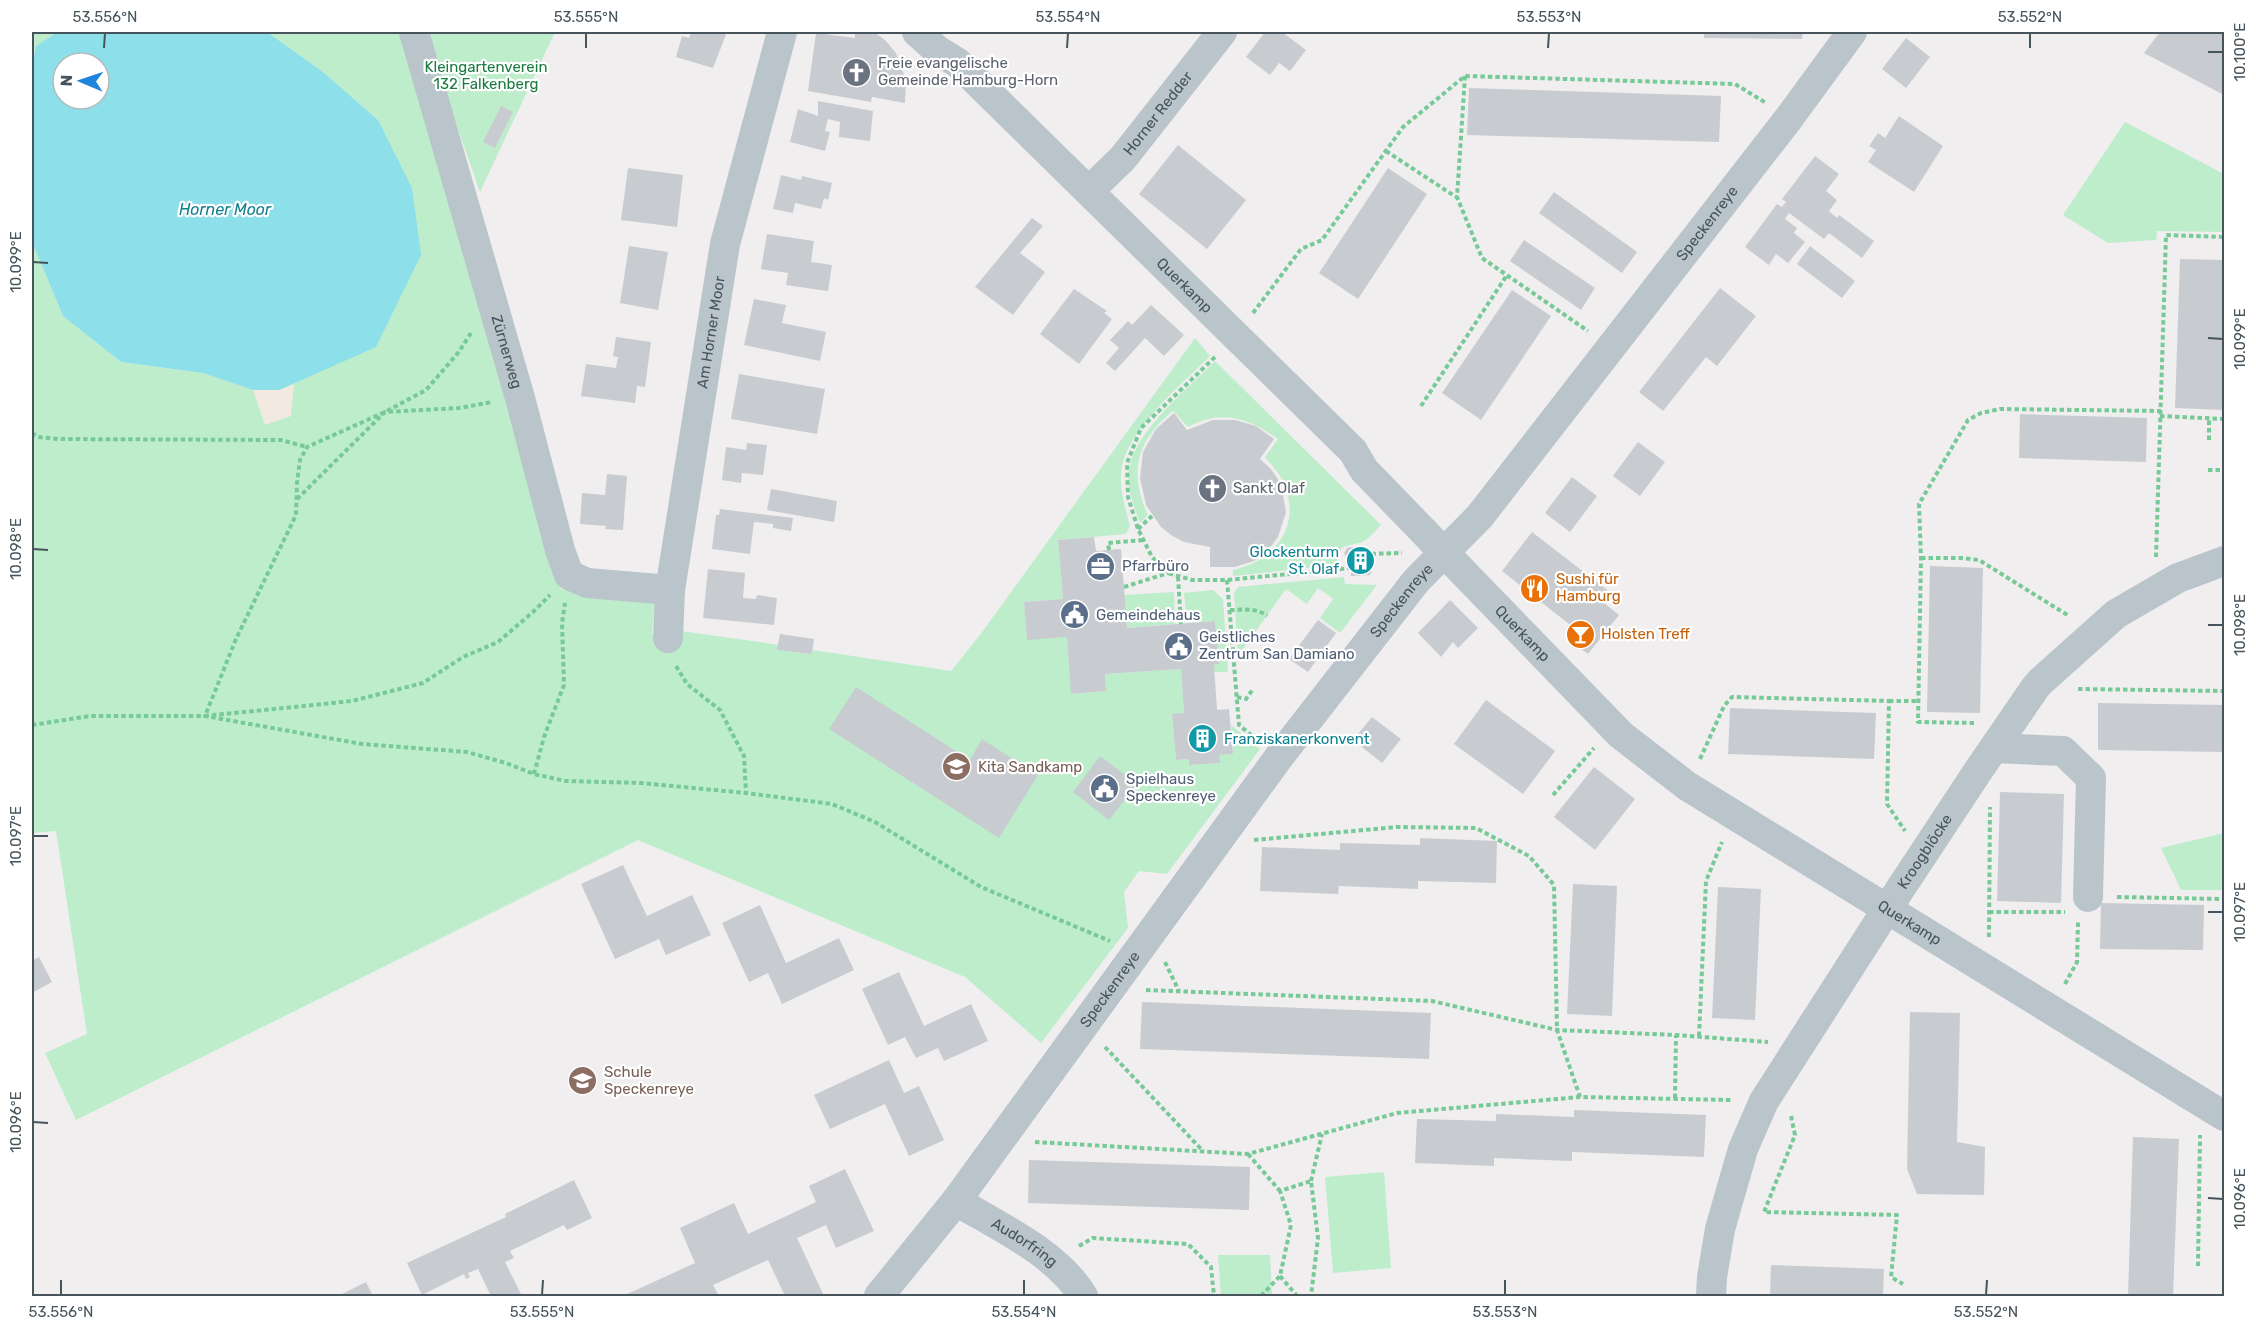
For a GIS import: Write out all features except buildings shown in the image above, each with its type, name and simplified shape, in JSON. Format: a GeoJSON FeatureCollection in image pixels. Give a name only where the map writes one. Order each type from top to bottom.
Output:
{"type":"FeatureCollection","features":[{"type":"Feature","properties":{"kind":"street","name":"Zürnerweg"},"geometry":{"type":"LineString","coordinates":[[414,32],[569,575]]}},
{"type":"Feature","properties":{"kind":"street","name":"Am Horner Moor"},"geometry":{"type":"LineString","coordinates":[[668,638],[670,590],[725,244],[782,32]]}},
{"type":"Feature","properties":{"kind":"street","name":"Querkamp"},"geometry":{"type":"LineString","coordinates":[[917,32],[937,50],[958,63],[1353,452],[1364,471],[1613,727],[1659,767],[1733,815],[2213,1108]]}},
{"type":"Feature","properties":{"kind":"street","name":"Horner Redder"},"geometry":{"type":"LineString","coordinates":[[1089,191],[1123,158],[1222,32]]}},
{"type":"Feature","properties":{"kind":"street","name":"Speckenreye"},"geometry":{"type":"LineString","coordinates":[[879,1296],[956,1201],[1279,757],[1416,581],[1480,516],[1789,117],[1852,32]]}},
{"type":"Feature","properties":{"kind":"street","name":"Kroogblöcke"},"geometry":{"type":"LineString","coordinates":[[1711,1296],[1720,1229],[1743,1149],[1764,1101],[1887,909],[2035,688],[2115,614],[2178,578],[2224,561]]}},
{"type":"Feature","properties":{"kind":"street"},"geometry":{"type":"LineString","coordinates":[[569,575],[587,583],[670,590]]}},
{"type":"Feature","properties":{"kind":"street"},"geometry":{"type":"LineString","coordinates":[[1986,759],[2063,751],[2091,778],[2083,904]]}},
{"type":"Feature","properties":{"kind":"street","name":"Audorfring"},"geometry":{"type":"LineString","coordinates":[[956,1201],[1051,1260],[1083,1296]]}},
{"type":"Feature","properties":{"kind":"path"},"geometry":{"type":"LineString","coordinates":[[1351,568],[1227,580],[1192,580],[1168,573],[1152,557],[1138,529],[1128,497],[1127,463],[1141,428],[1236,337],[1301,249],[1322,240],[1403,127],[1465,76],[1735,84],[1789,117]]}},
{"type":"Feature","properties":{"kind":"path"},"geometry":{"type":"LineString","coordinates":[[1465,76],[1457,197],[1482,258],[1611,347]]}},
{"type":"Feature","properties":{"kind":"path"},"geometry":{"type":"LineString","coordinates":[[1386,151],[1457,197]]}},
{"type":"Feature","properties":{"kind":"path"},"geometry":{"type":"LineString","coordinates":[[2155,592],[2166,235],[2224,237]]}},
{"type":"Feature","properties":{"kind":"path"},"geometry":{"type":"LineString","coordinates":[[1421,406],[1507,275]]}},
{"type":"Feature","properties":{"kind":"path"},"geometry":{"type":"LineString","coordinates":[[205,716],[236,639],[296,515],[300,460],[307,447],[385,412],[426,390],[459,353],[491,302]]}},
{"type":"Feature","properties":{"kind":"path"},"geometry":{"type":"LineString","coordinates":[[297,500],[385,412],[459,408],[520,398]]}},
{"type":"Feature","properties":{"kind":"path"},"geometry":{"type":"LineString","coordinates":[[2011,723],[1918,722],[1921,558],[1919,504],[1968,420],[1982,413],[2000,409],[2161,414],[2224,419]]}},
{"type":"Feature","properties":{"kind":"path"},"geometry":{"type":"LineString","coordinates":[[2209,418],[2209,440]]}},
{"type":"Feature","properties":{"kind":"path"},"geometry":{"type":"LineString","coordinates":[[32,433],[58,439],[281,440],[307,447]]}},
{"type":"Feature","properties":{"kind":"path"},"geometry":{"type":"LineString","coordinates":[[2208,470],[2224,470]]}},
{"type":"Feature","properties":{"kind":"path"},"geometry":{"type":"LineString","coordinates":[[1138,529],[1152,516]]}},
{"type":"Feature","properties":{"kind":"path"},"geometry":{"type":"LineString","coordinates":[[1109,550],[1108,543],[1143,540]]}},
{"type":"Feature","properties":{"kind":"path"},"geometry":{"type":"LineString","coordinates":[[1921,558],[1979,560],[2095,632]]}},
{"type":"Feature","properties":{"kind":"path"},"geometry":{"type":"LineString","coordinates":[[1124,587],[1168,573]]}},
{"type":"Feature","properties":{"kind":"path"},"geometry":{"type":"LineString","coordinates":[[32,725],[90,716],[205,716],[352,701],[423,683],[463,657],[498,642],[533,612],[569,575]]}},
{"type":"Feature","properties":{"kind":"path"},"geometry":{"type":"LineString","coordinates":[[534,774],[544,736],[564,685],[562,623],[569,575]]}},
{"type":"Feature","properties":{"kind":"path"},"geometry":{"type":"LineString","coordinates":[[1178,577],[1181,624]]}},
{"type":"Feature","properties":{"kind":"path"},"geometry":{"type":"LineString","coordinates":[[1227,580],[1239,725],[1279,757]]}},
{"type":"Feature","properties":{"kind":"path"},"geometry":{"type":"LineString","coordinates":[[1230,610],[1251,609],[1261,611],[1267,616]]}},
{"type":"Feature","properties":{"kind":"path"},"geometry":{"type":"LineString","coordinates":[[668,638],[675,665],[687,684],[720,710],[744,756],[746,793]]}},
{"type":"Feature","properties":{"kind":"path"},"geometry":{"type":"LineString","coordinates":[[2035,688],[2224,691]]}},
{"type":"Feature","properties":{"kind":"path"},"geometry":{"type":"LineString","coordinates":[[1237,697],[1246,699],[1253,689]]}},
{"type":"Feature","properties":{"kind":"path"},"geometry":{"type":"LineString","coordinates":[[1687,786],[1724,706],[1732,698],[1918,701]]}},
{"type":"Feature","properties":{"kind":"path"},"geometry":{"type":"LineString","coordinates":[[1889,701],[1887,804],[1922,857]]}},
{"type":"Feature","properties":{"kind":"path"},"geometry":{"type":"LineString","coordinates":[[205,716],[362,744],[467,752],[534,774],[565,781],[641,783],[832,804],[875,822],[981,887],[1138,953]]}},
{"type":"Feature","properties":{"kind":"path"},"geometry":{"type":"LineString","coordinates":[[1553,795],[1613,727]]}},
{"type":"Feature","properties":{"kind":"path"},"geometry":{"type":"LineString","coordinates":[[1986,759],[1990,789],[1988,971]]}},
{"type":"Feature","properties":{"kind":"path"},"geometry":{"type":"LineString","coordinates":[[1699,1036],[1706,881],[1733,815]]}},
{"type":"Feature","properties":{"kind":"path"},"geometry":{"type":"LineString","coordinates":[[1215,844],[1397,827],[1476,828],[1529,856],[1554,885],[1557,1030],[1580,1097]]}},
{"type":"Feature","properties":{"kind":"path"},"geometry":{"type":"LineString","coordinates":[[1989,912],[2083,904],[2224,899]]}},
{"type":"Feature","properties":{"kind":"path"},"geometry":{"type":"LineString","coordinates":[[2050,1009],[2077,962],[2083,904]]}},
{"type":"Feature","properties":{"kind":"path"},"geometry":{"type":"LineString","coordinates":[[1111,988],[1432,1001],[1557,1030],[1699,1036],[1799,1045]]}},
{"type":"Feature","properties":{"kind":"path"},"geometry":{"type":"LineString","coordinates":[[1084,1024],[1203,1151]]}},
{"type":"Feature","properties":{"kind":"path"},"geometry":{"type":"LineString","coordinates":[[1676,1035],[1676,1098]]}},
{"type":"Feature","properties":{"kind":"path"},"geometry":{"type":"LineString","coordinates":[[999,1140],[1248,1154],[1397,1113],[1580,1097],[1764,1101],[1789,1106],[1795,1135],[1764,1212],[1897,1215],[1891,1277],[1903,1284]]}},
{"type":"Feature","properties":{"kind":"path"},"geometry":{"type":"LineString","coordinates":[[2198,1266],[2213,1108]]}},
{"type":"Feature","properties":{"kind":"path"},"geometry":{"type":"LineString","coordinates":[[1311,1296],[1318,1238],[1311,1181],[1322,1134]]}},
{"type":"Feature","properties":{"kind":"path"},"geometry":{"type":"LineString","coordinates":[[1248,1154],[1280,1191],[1291,1225],[1280,1276],[1261,1296]]}},
{"type":"Feature","properties":{"kind":"path"},"geometry":{"type":"LineString","coordinates":[[1280,1191],[1311,1181]]}},
{"type":"Feature","properties":{"kind":"path"},"geometry":{"type":"LineString","coordinates":[[1051,1260],[1093,1238],[1188,1244],[1211,1267],[1214,1296]]}},
{"type":"Feature","properties":{"kind":"path"},"geometry":{"type":"LineString","coordinates":[[1280,1276],[1297,1296]]}},
{"type":"Feature","properties":{"kind":"green space"},"geometry":{"type":"Polygon","coordinates":[[[32,32],[57,32],[36,46],[32,67],[32,32]]]}},
{"type":"Feature","properties":{"kind":"green space"},"geometry":{"type":"Polygon","coordinates":[[[267,32],[405,32],[466,228],[561,589],[655,596],[652,634],[681,637],[681,631],[779,645],[778,650],[812,654],[813,650],[951,671],[980,635],[1195,338],[1210,356],[1160,405],[1129,448],[1121,470],[1122,495],[1130,526],[1126,534],[1058,540],[1063,599],[1024,602],[1027,639],[1067,637],[1072,694],[1106,691],[1105,674],[1181,669],[1184,713],[1172,715],[1176,760],[1189,759],[1189,765],[1219,763],[1219,755],[1233,754],[1231,725],[1260,749],[1167,874],[1139,871],[1124,892],[1128,928],[1041,1043],[965,977],[638,840],[76,1120],[45,1053],[87,1034],[56,831],[32,833],[32,242],[63,316],[121,362],[203,373],[253,390],[378,120],[323,72],[267,32]]]}},
{"type":"Feature","properties":{"kind":"green space","name":"Kleingartenverein 132 Falkenberg"},"geometry":{"type":"Polygon","coordinates":[[[424,32],[555,32],[480,192],[424,32]]]}},
{"type":"Feature","properties":{"kind":"green space"},"geometry":{"type":"Polygon","coordinates":[[[2125,122],[2224,174],[2224,232],[2157,231],[2156,240],[2108,243],[2063,215],[2125,122]]]}},
{"type":"Feature","properties":{"kind":"green space"},"geometry":{"type":"Polygon","coordinates":[[[1215,361],[1381,525],[1365,541],[1347,545],[1341,549],[1337,565],[1233,576],[1233,570],[1262,558],[1273,549],[1282,538],[1288,525],[1290,511],[1288,496],[1282,480],[1265,457],[1278,439],[1246,421],[1235,418],[1213,418],[1188,427],[1173,411],[1151,433],[1144,445],[1138,471],[1138,485],[1148,515],[1140,523],[1132,501],[1128,479],[1135,450],[1154,422],[1215,361]]]}},
{"type":"Feature","properties":{"kind":"green space"},"geometry":{"type":"Polygon","coordinates":[[[1344,577],[1345,584],[1377,585],[1340,633],[1320,618],[1333,599],[1318,588],[1307,604],[1286,589],[1238,656],[1234,593],[1238,587],[1344,577]]]}},
{"type":"Feature","properties":{"kind":"green space"},"geometry":{"type":"Polygon","coordinates":[[[1213,590],[1223,599],[1228,672],[1214,672],[1214,665],[1219,664],[1215,621],[1187,623],[1184,593],[1213,590]]]}},
{"type":"Feature","properties":{"kind":"green space"},"geometry":{"type":"Polygon","coordinates":[[[1174,592],[1175,624],[1127,628],[1124,595],[1174,592]]]}},
{"type":"Feature","properties":{"kind":"green space"},"geometry":{"type":"Polygon","coordinates":[[[2224,833],[2224,890],[2181,890],[2161,848],[2224,833]]]}},
{"type":"Feature","properties":{"kind":"green space"},"geometry":{"type":"Polygon","coordinates":[[[1384,1172],[1391,1268],[1333,1273],[1325,1177],[1384,1172]]]}},
{"type":"Feature","properties":{"kind":"green space"},"geometry":{"type":"Polygon","coordinates":[[[1218,1255],[1270,1255],[1272,1296],[1221,1296],[1218,1255]]]}},
{"type":"Feature","properties":{"kind":"sand"},"geometry":{"type":"Polygon","coordinates":[[[294,384],[291,416],[265,425],[253,390],[279,390],[294,384]]]}},
{"type":"Feature","properties":{"kind":"water","name":"Horner Moor"},"geometry":{"type":"Polygon","coordinates":[[[57,32],[267,32],[323,72],[378,120],[412,188],[421,255],[376,347],[279,390],[253,390],[203,373],[121,362],[63,316],[32,242],[32,67],[36,46],[57,32]]]}},
{"type":"Feature","properties":{"kind":"place","name":"Freie evangelische Gemeinde Hamburg-Horn"},"geometry":{"type":"Point","coordinates":[857,72]}},
{"type":"Feature","properties":{"kind":"place","name":"Sankt Olaf"},"geometry":{"type":"Point","coordinates":[1212,488]}},
{"type":"Feature","properties":{"kind":"place","name":"Glockenturm St. Olaf"},"geometry":{"type":"Point","coordinates":[1360,561]}},
{"type":"Feature","properties":{"kind":"place","name":"Pfarrbüro"},"geometry":{"type":"Point","coordinates":[1101,566]}},
{"type":"Feature","properties":{"kind":"place","name":"Sushi für Hamburg"},"geometry":{"type":"Point","coordinates":[1535,588]}},
{"type":"Feature","properties":{"kind":"place","name":"Gemeindehaus"},"geometry":{"type":"Point","coordinates":[1075,615]}},
{"type":"Feature","properties":{"kind":"place","name":"Holsten Treff"},"geometry":{"type":"Point","coordinates":[1580,634]}},
{"type":"Feature","properties":{"kind":"place","name":"Geistliches Zentrum San Damiano"},"geometry":{"type":"Point","coordinates":[1178,646]}},
{"type":"Feature","properties":{"kind":"place","name":"Franziskanerkonvent"},"geometry":{"type":"Point","coordinates":[1203,739]}},
{"type":"Feature","properties":{"kind":"place","name":"Kita Sandkamp"},"geometry":{"type":"Point","coordinates":[957,767]}},
{"type":"Feature","properties":{"kind":"place","name":"Spielhaus Speckenreye"},"geometry":{"type":"Point","coordinates":[1105,788]}},
{"type":"Feature","properties":{"kind":"place","name":"Schule Speckenreye"},"geometry":{"type":"Point","coordinates":[583,1081]}}]}
